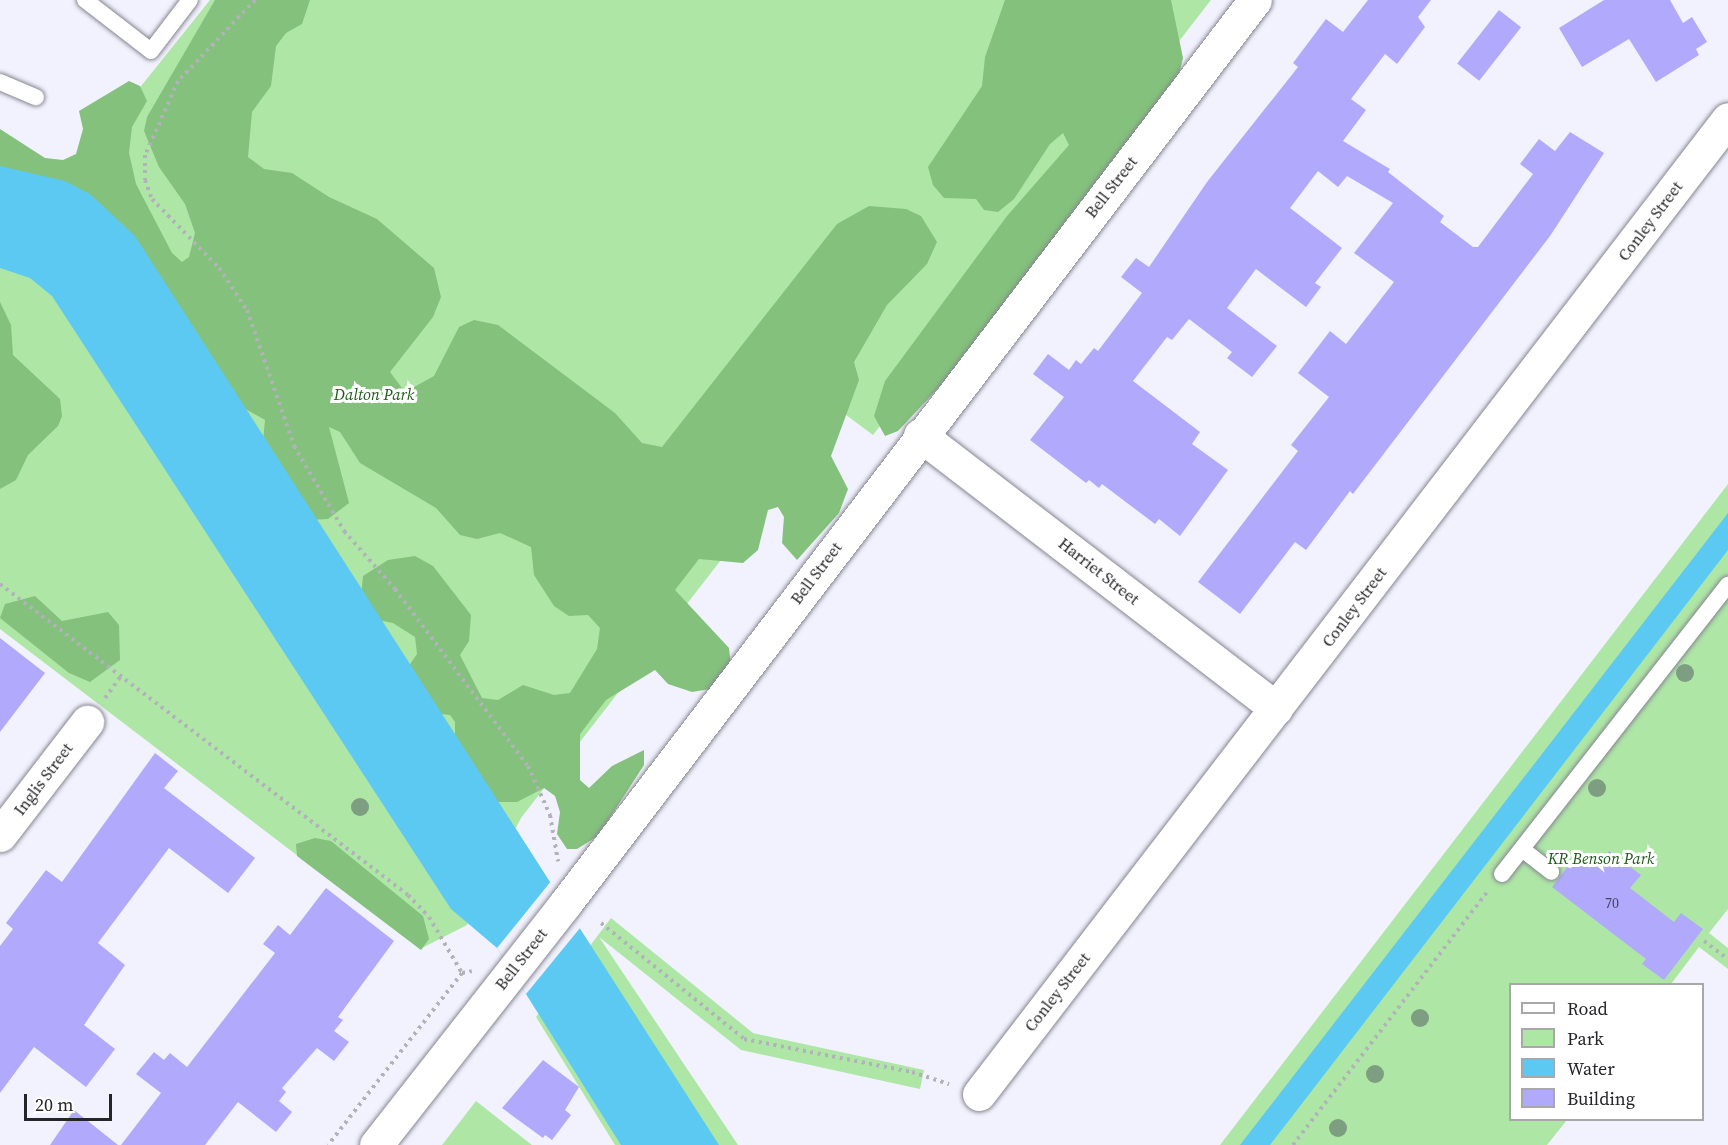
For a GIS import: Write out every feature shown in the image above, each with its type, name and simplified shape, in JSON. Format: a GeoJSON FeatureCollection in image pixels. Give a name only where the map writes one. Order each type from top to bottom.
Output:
{"type":"FeatureCollection","features":[{"type":"Feature","properties":{"kind":"street","name":"Bell Street"},"geometry":{"type":"LineString","coordinates":[[376,1145],[565,904],[920,435],[1255,0]]}},
{"type":"Feature","properties":{"kind":"street","name":"Conley Street"},"geometry":{"type":"LineString","coordinates":[[979,1094],[1728,119]]}},
{"type":"Feature","properties":{"kind":"street","name":"Harriet Street"},"geometry":{"type":"LineString","coordinates":[[920,435],[1276,708]]}},
{"type":"Feature","properties":{"kind":"street","name":"Inglis Street"},"geometry":{"type":"LineString","coordinates":[[0,836],[87,722]]}},
{"type":"Feature","properties":{"kind":"lane"},"geometry":{"type":"LineString","coordinates":[[85,0],[151,51],[190,0]]}},
{"type":"Feature","properties":{"kind":"lane"},"geometry":{"type":"LineString","coordinates":[[0,82],[36,97]]}},
{"type":"Feature","properties":{"kind":"lane"},"geometry":{"type":"LineString","coordinates":[[1502,874],[1728,585]]}},
{"type":"Feature","properties":{"kind":"lane"},"geometry":{"type":"LineString","coordinates":[[1522,849],[1551,872]]}},
{"type":"Feature","properties":{"kind":"path"},"geometry":{"type":"LineString","coordinates":[[255,0],[178,81],[145,155],[145,180],[162,213],[219,268],[247,310],[294,446],[339,523],[405,602],[528,766],[550,815],[559,869]]}},
{"type":"Feature","properties":{"kind":"path"},"geometry":{"type":"LineString","coordinates":[[0,584],[408,895],[429,917],[462,973],[328,1145]]}},
{"type":"Feature","properties":{"kind":"path"},"geometry":{"type":"LineString","coordinates":[[1293,1145],[1502,874]]}},
{"type":"Feature","properties":{"kind":"path"},"geometry":{"type":"LineString","coordinates":[[601,923],[744,1039],[912,1072],[979,1094]]}},
{"type":"Feature","properties":{"kind":"path"},"geometry":{"type":"LineString","coordinates":[[1704,940],[1728,959]]}},
{"type":"Feature","properties":{"kind":"green space","name":"Dalton Park"},"geometry":{"type":"Polygon","coordinates":[[[210,0],[1211,0],[873,435],[838,409],[521,818],[467,925],[420,949],[0,629],[0,166],[65,181],[210,0]]]}},
{"type":"Feature","properties":{"kind":"green space"},"geometry":{"type":"Polygon","coordinates":[[[215,0],[310,0],[302,24],[286,33],[276,46],[271,86],[252,112],[248,157],[264,169],[292,173],[329,197],[377,219],[434,268],[441,297],[433,317],[390,372],[405,392],[434,376],[459,327],[474,320],[498,325],[615,413],[642,443],[662,447],[837,224],[869,206],[906,209],[921,216],[937,242],[927,264],[887,305],[854,362],[859,380],[831,456],[848,489],[839,513],[797,560],[782,543],[784,517],[778,507],[768,510],[758,550],[743,563],[699,559],[675,590],[729,648],[731,666],[710,689],[692,692],[668,684],[655,670],[606,700],[580,734],[580,780],[589,788],[612,766],[644,750],[644,765],[598,836],[577,849],[567,849],[557,834],[560,812],[555,796],[544,788],[517,802],[493,802],[455,757],[455,722],[450,715],[432,713],[406,670],[417,654],[415,637],[393,623],[369,618],[360,607],[363,576],[388,560],[415,556],[433,566],[471,615],[469,641],[460,655],[482,698],[498,700],[523,685],[554,695],[570,693],[597,649],[600,628],[588,615],[569,616],[554,606],[534,575],[531,547],[500,533],[477,539],[460,535],[436,508],[360,463],[340,432],[329,427],[349,503],[328,519],[308,520],[261,462],[265,420],[235,403],[0,193],[0,129],[45,158],[63,160],[76,154],[83,129],[79,111],[129,81],[140,86],[147,101],[132,127],[129,153],[136,184],[172,253],[182,262],[189,257],[195,233],[185,204],[159,167],[144,131],[147,117],[215,0]]]}},
{"type":"Feature","properties":{"kind":"green space"},"geometry":{"type":"Polygon","coordinates":[[[1005,0],[1171,0],[1183,58],[1179,74],[974,350],[898,431],[885,436],[874,416],[885,381],[1007,216],[1069,145],[1063,133],[1050,144],[1014,199],[998,212],[984,210],[976,199],[944,198],[933,185],[928,167],[982,86],[985,57],[1005,0]]]}},
{"type":"Feature","properties":{"kind":"green space"},"geometry":{"type":"Polygon","coordinates":[[[0,302],[11,325],[13,355],[60,399],[62,416],[58,426],[28,455],[16,480],[0,489],[0,302]]]}},
{"type":"Feature","properties":{"kind":"green space","name":"KR Benson Park"},"geometry":{"type":"Polygon","coordinates":[[[1728,484],[1728,909],[1709,933],[1728,948],[1728,969],[1699,947],[1672,983],[1509,983],[1509,1121],[1566,1121],[1547,1145],[1220,1145],[1728,484]]]}},
{"type":"Feature","properties":{"kind":"green space"},"geometry":{"type":"Polygon","coordinates":[[[35,596],[62,621],[108,612],[119,625],[120,660],[90,682],[69,673],[0,618],[5,604],[35,596]]]}},
{"type":"Feature","properties":{"kind":"green space"},"geometry":{"type":"Polygon","coordinates":[[[315,838],[331,841],[423,916],[429,939],[421,950],[297,856],[296,844],[315,838]]]}},
{"type":"Feature","properties":{"kind":"green space"},"geometry":{"type":"Polygon","coordinates":[[[611,918],[753,1033],[924,1070],[920,1089],[741,1050],[599,937],[738,1145],[615,1145],[536,1017],[611,918]]]}},
{"type":"Feature","properties":{"kind":"green space"},"geometry":{"type":"Polygon","coordinates":[[[476,1101],[532,1145],[442,1145],[476,1101]]]}},
{"type":"Feature","properties":{"kind":"water"},"geometry":{"type":"Polygon","coordinates":[[[0,166],[65,181],[90,194],[135,236],[719,1145],[621,1145],[497,948],[451,909],[52,296],[30,278],[0,268],[0,166]]]}},
{"type":"Feature","properties":{"kind":"water"},"geometry":{"type":"Polygon","coordinates":[[[1728,513],[1728,550],[1270,1145],[1240,1145],[1728,513]]]}},
{"type":"Feature","properties":{"kind":"pier"},"geometry":{"type":"Polygon","coordinates":[[[552,880],[580,928],[526,994],[497,948],[552,880]]]}},
{"type":"Feature","properties":{"kind":"building"},"geometry":{"type":"Polygon","coordinates":[[[1368,0],[1431,0],[1418,17],[1425,27],[1397,64],[1385,54],[1351,99],[1366,110],[1343,141],[1390,169],[1388,172],[1444,216],[1440,222],[1473,247],[1478,247],[1533,174],[1520,164],[1539,139],[1555,151],[1570,132],[1604,153],[1550,236],[1353,494],[1350,491],[1306,550],[1295,542],[1240,614],[1198,582],[1298,451],[1291,445],[1329,397],[1298,373],[1330,331],[1346,344],[1394,282],[1354,253],[1393,203],[1347,176],[1338,187],[1318,171],[1290,208],[1342,248],[1315,283],[1321,287],[1306,307],[1256,269],[1227,308],[1277,346],[1252,377],[1227,358],[1232,352],[1189,319],[1172,340],[1167,337],[1133,381],[1200,432],[1192,444],[1228,470],[1180,536],[1159,519],[1155,524],[1102,484],[1099,488],[1089,480],[1086,483],[1030,440],[1064,397],[1033,374],[1048,354],[1069,370],[1076,360],[1081,364],[1094,348],[1098,351],[1142,293],[1121,277],[1136,258],[1149,267],[1207,182],[1298,67],[1293,63],[1326,19],[1343,32],[1368,0]]]}},
{"type":"Feature","properties":{"kind":"building"},"geometry":{"type":"Polygon","coordinates":[[[1604,0],[1670,0],[1683,23],[1692,17],[1707,42],[1696,49],[1699,55],[1656,82],[1629,39],[1582,67],[1559,28],[1604,0]]]}},
{"type":"Feature","properties":{"kind":"building"},"geometry":{"type":"Polygon","coordinates":[[[1499,10],[1521,27],[1479,81],[1457,64],[1499,10]]]}},
{"type":"Feature","properties":{"kind":"building"},"geometry":{"type":"Polygon","coordinates":[[[0,638],[45,673],[0,732],[0,638]]]}},
{"type":"Feature","properties":{"kind":"building"},"geometry":{"type":"Polygon","coordinates":[[[155,753],[178,771],[164,788],[255,858],[228,893],[169,848],[98,943],[125,965],[84,1025],[115,1049],[86,1087],[34,1047],[0,1093],[0,946],[13,929],[6,923],[46,870],[62,882],[155,753]]]}},
{"type":"Feature","properties":{"kind":"building"},"geometry":{"type":"Polygon","coordinates":[[[1580,850],[1599,864],[1609,851],[1641,875],[1630,888],[1674,922],[1681,913],[1703,929],[1664,980],[1642,964],[1646,959],[1552,887],[1580,850]]]}},
{"type":"Feature","properties":{"kind":"building"},"geometry":{"type":"Polygon","coordinates":[[[326,888],[394,941],[338,1017],[343,1020],[334,1031],[349,1042],[334,1061],[317,1048],[282,1088],[286,1092],[279,1101],[292,1112],[276,1132],[238,1102],[205,1145],[121,1145],[161,1093],[136,1074],[154,1052],[164,1060],[170,1053],[187,1067],[275,953],[263,944],[278,925],[290,935],[326,888]]]}},
{"type":"Feature","properties":{"kind":"building"},"geometry":{"type":"Polygon","coordinates":[[[543,1060],[579,1087],[565,1110],[571,1115],[552,1140],[545,1135],[543,1138],[502,1108],[543,1060]]]}},
{"type":"Feature","properties":{"kind":"building"},"geometry":{"type":"Polygon","coordinates":[[[74,1110],[118,1145],[50,1145],[74,1110]]]}}]}
